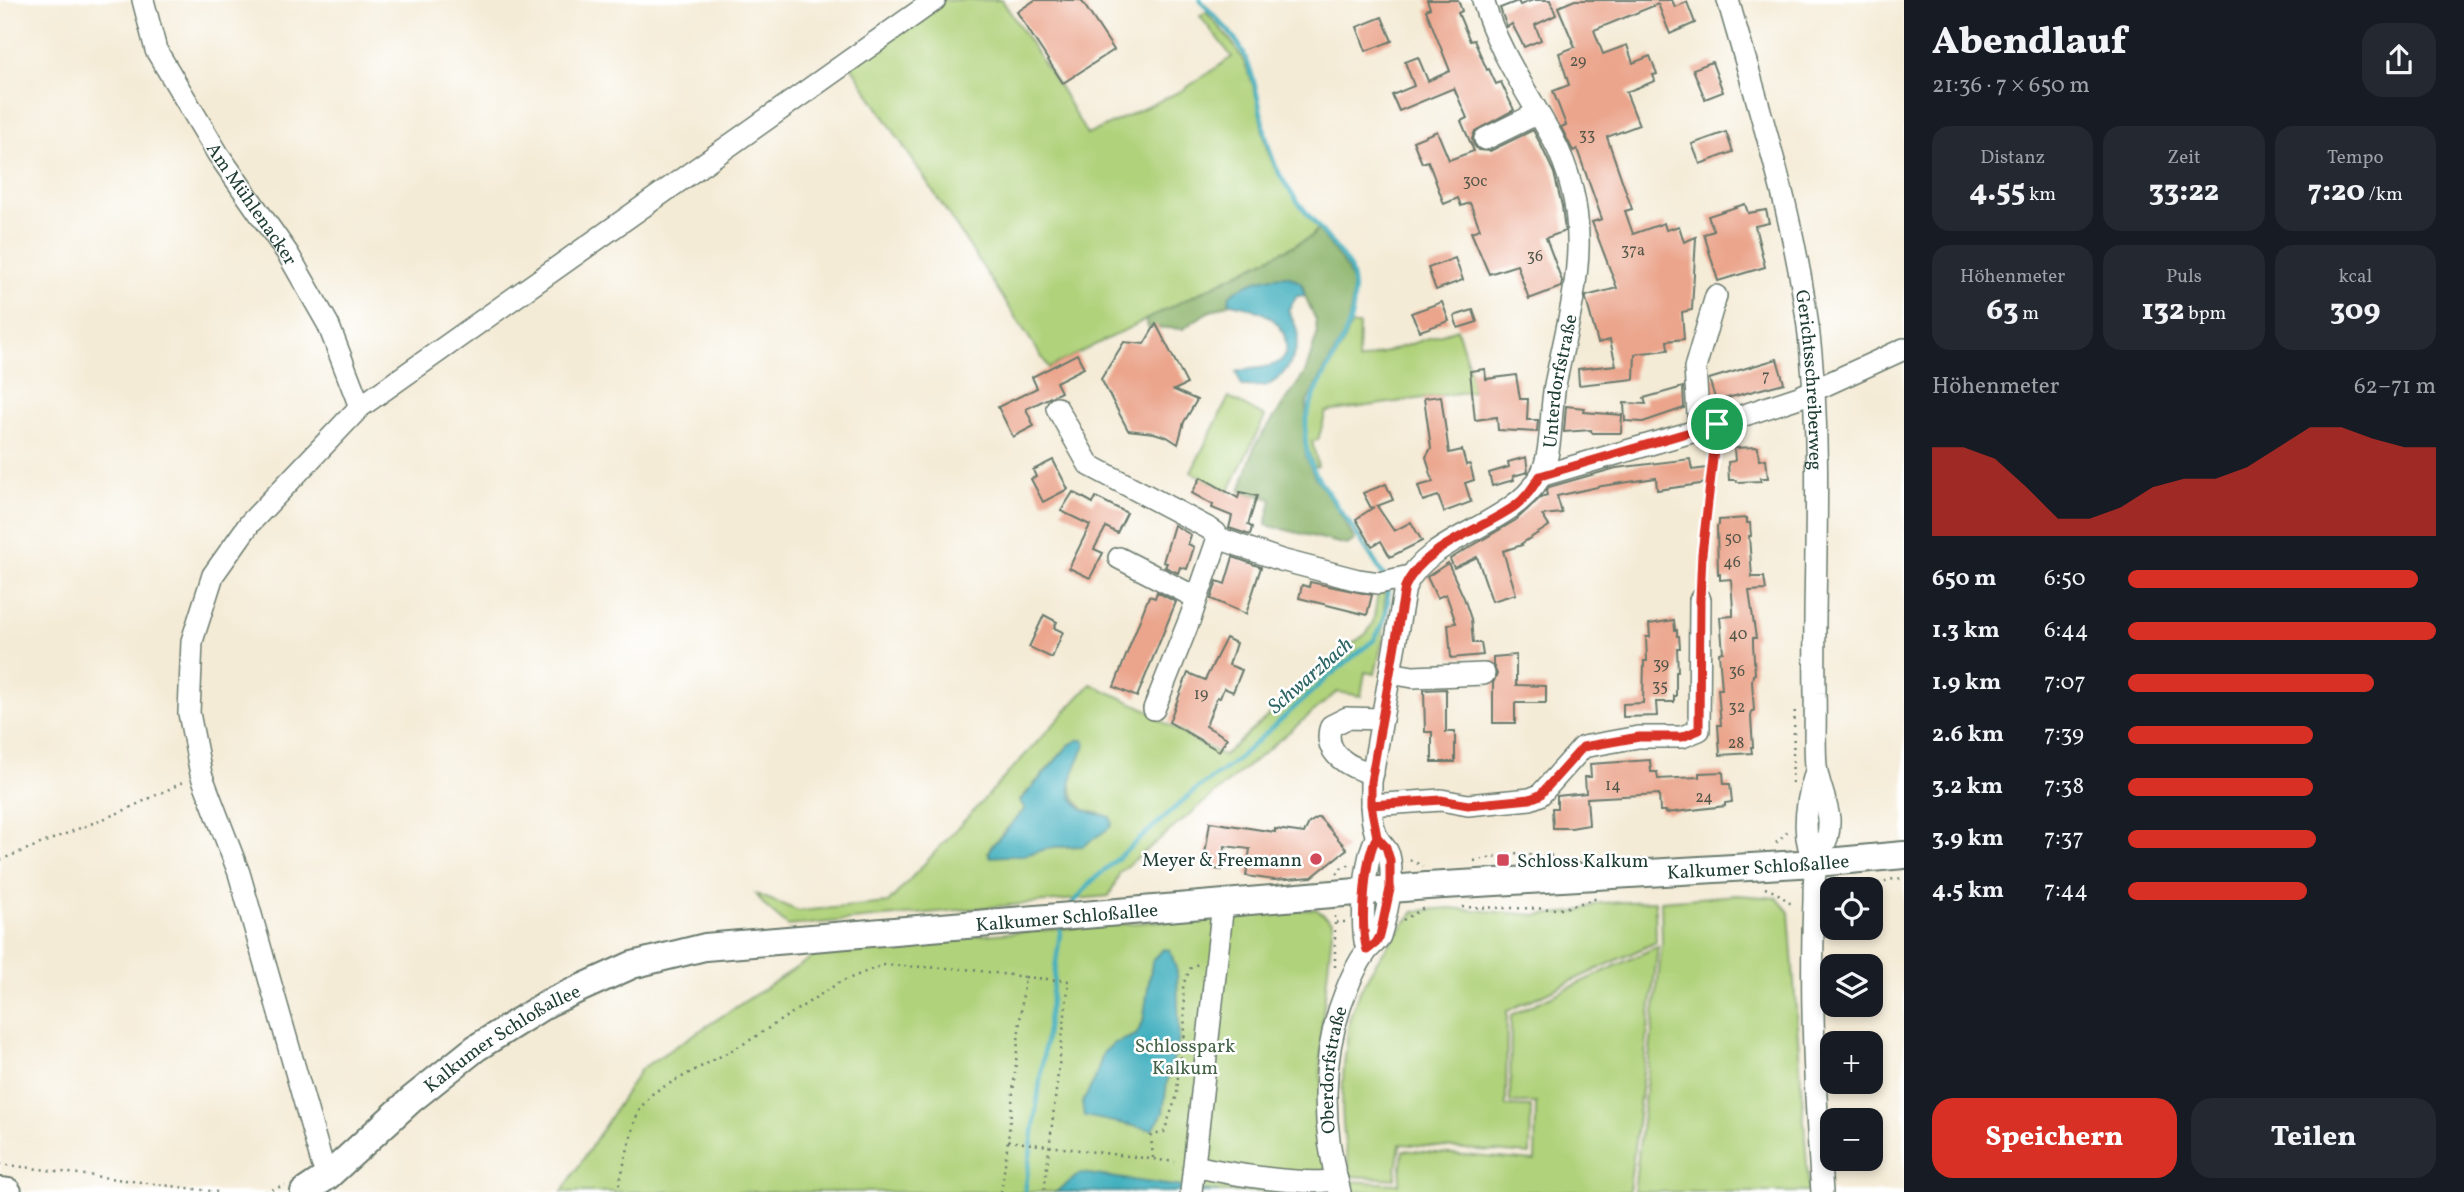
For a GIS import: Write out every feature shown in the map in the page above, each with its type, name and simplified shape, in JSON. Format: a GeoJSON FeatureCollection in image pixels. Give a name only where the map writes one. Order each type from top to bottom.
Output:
{"type":"FeatureCollection","features":[{"type":"Feature","properties":{"kind":"main road","name":"Kalkumer Schloßallee"},"geometry":{"type":"LineString","coordinates":[[298,1186],[328,1176],[412,1098],[476,1048],[548,1003],[632,965],[705,947],[1378,890],[1763,881],[1816,863],[1904,855]]}},
{"type":"Feature","properties":{"kind":"main road"},"geometry":{"type":"LineString","coordinates":[[0,1191],[8,1192]]}},
{"type":"Feature","properties":{"kind":"street","name":"Am Mühlenacker"},"geometry":{"type":"LineString","coordinates":[[143,0],[156,50],[218,154],[288,254],[328,324],[360,407]]}},
{"type":"Feature","properties":{"kind":"street"},"geometry":{"type":"LineString","coordinates":[[328,1176],[239,873],[201,774],[189,713],[192,641],[213,575],[250,523],[360,407],[935,0]]}},
{"type":"Feature","properties":{"kind":"street","name":"Unterdorfstraße"},"geometry":{"type":"LineString","coordinates":[[1410,576],[1423,561],[1516,505],[1530,492],[1540,476],[1546,463],[1552,395],[1578,274],[1580,237],[1570,183],[1553,140],[1489,23],[1483,0]]}},
{"type":"Feature","properties":{"kind":"street","name":"Gerichtsschreiberweg"},"geometry":{"type":"LineString","coordinates":[[1728,0],[1773,159],[1793,244],[1811,352],[1816,472],[1816,770],[1826,799],[1829,819],[1828,840],[1816,863],[1814,902],[1813,1052],[1822,1192]]}},
{"type":"Feature","properties":{"kind":"street"},"geometry":{"type":"LineString","coordinates":[[1485,139],[1538,113]]}},
{"type":"Feature","properties":{"kind":"street"},"geometry":{"type":"LineString","coordinates":[[1708,427],[1695,368],[1716,296]]}},
{"type":"Feature","properties":{"kind":"street"},"geometry":{"type":"LineString","coordinates":[[1540,476],[1708,427],[1814,391],[1904,349]]}},
{"type":"Feature","properties":{"kind":"street"},"geometry":{"type":"LineString","coordinates":[[1057,408],[1089,465],[1210,529],[1218,538],[1154,709]]}},
{"type":"Feature","properties":{"kind":"street"},"geometry":{"type":"LineString","coordinates":[[1218,538],[1282,560],[1384,582],[1410,576]]}},
{"type":"Feature","properties":{"kind":"street"},"geometry":{"type":"LineString","coordinates":[[1119,558],[1197,598]]}},
{"type":"Feature","properties":{"kind":"street"},"geometry":{"type":"LineString","coordinates":[[1378,890],[1390,860],[1386,847],[1377,837],[1371,805],[1373,773],[1405,587],[1410,576]]}},
{"type":"Feature","properties":{"kind":"street"},"geometry":{"type":"LineString","coordinates":[[1371,805],[1424,810],[1441,800],[1469,811],[1511,808],[1540,795],[1583,747],[1639,737],[1682,737],[1699,730],[1700,600]]}},
{"type":"Feature","properties":{"kind":"street"},"geometry":{"type":"LineString","coordinates":[[1390,673],[1413,677],[1484,674]]}},
{"type":"Feature","properties":{"kind":"street"},"geometry":{"type":"LineString","coordinates":[[1373,773],[1360,771],[1339,759],[1332,748],[1329,733],[1331,726],[1347,718],[1382,719]]}},
{"type":"Feature","properties":{"kind":"street","name":"Oberdorfstraße"},"geometry":{"type":"LineString","coordinates":[[1339,1186],[1329,1146],[1325,1107],[1330,1048],[1346,990],[1367,950],[1380,936],[1378,890]]}},
{"type":"Feature","properties":{"kind":"street"},"geometry":{"type":"LineString","coordinates":[[1191,1192],[1223,903]]}},
{"type":"Feature","properties":{"kind":"street"},"geometry":{"type":"LineString","coordinates":[[1195,1166],[1339,1186]]}},
{"type":"Feature","properties":{"kind":"path"},"geometry":{"type":"LineString","coordinates":[[1700,600],[1708,427]]}},
{"type":"Feature","properties":{"kind":"path"},"geometry":{"type":"LineString","coordinates":[[1792,791],[1796,694]]}},
{"type":"Feature","properties":{"kind":"path"},"geometry":{"type":"LineString","coordinates":[[0,860],[122,811],[201,774]]}},
{"type":"Feature","properties":{"kind":"path"},"geometry":{"type":"LineString","coordinates":[[1789,829],[1781,841],[1765,848],[1763,881],[1790,903],[1814,902]]}},
{"type":"Feature","properties":{"kind":"path"},"geometry":{"type":"LineString","coordinates":[[1883,882],[1904,878]]}},
{"type":"Feature","properties":{"kind":"path"},"geometry":{"type":"LineString","coordinates":[[1455,907],[1561,909],[1607,897]]}},
{"type":"Feature","properties":{"kind":"path"},"geometry":{"type":"LineString","coordinates":[[1402,921],[1428,907]]}},
{"type":"Feature","properties":{"kind":"path"},"geometry":{"type":"LineString","coordinates":[[881,958],[883,965]]}},
{"type":"Feature","properties":{"kind":"path"},"geometry":{"type":"LineString","coordinates":[[1153,1158],[1151,1136],[1164,1132],[1177,1095],[1185,1034],[1183,985],[1191,967],[1206,961],[1217,961]]}},
{"type":"Feature","properties":{"kind":"path"},"geometry":{"type":"LineString","coordinates":[[617,1192],[635,1120],[641,1107],[654,1092],[747,1042],[840,982],[883,965],[965,969],[1069,981],[1047,1145],[1044,1192]]}},
{"type":"Feature","properties":{"kind":"path"},"geometry":{"type":"LineString","coordinates":[[1001,1192],[1009,1141],[1009,1114],[1025,977]]}},
{"type":"Feature","properties":{"kind":"path"},"geometry":{"type":"LineString","coordinates":[[1009,1141],[1153,1158],[1195,1166]]}},
{"type":"Feature","properties":{"kind":"path"},"geometry":{"type":"LineString","coordinates":[[0,1164],[218,1192]]}},
{"type":"Feature","properties":{"kind":"path"},"geometry":{"type":"LineString","coordinates":[[265,1192],[298,1186]]}},
{"type":"Feature","properties":{"kind":"green space"},"geometry":{"type":"Polygon","coordinates":[[[942,0],[1002,0],[1062,91],[1087,135],[1183,90],[1232,57],[1200,16],[1206,12],[1244,61],[1257,99],[1268,152],[1290,192],[1318,229],[1311,237],[1049,368],[849,63],[942,0]]]}},
{"type":"Feature","properties":{"kind":"green space"},"geometry":{"type":"Polygon","coordinates":[[[1318,229],[1346,267],[1352,282],[1353,297],[1347,329],[1307,402],[1304,440],[1306,457],[1314,476],[1337,508],[1355,540],[1347,545],[1266,525],[1272,499],[1240,491],[1255,445],[1305,373],[1317,335],[1316,320],[1303,286],[1294,279],[1282,276],[1206,313],[1183,329],[1148,327],[1145,320],[1311,237],[1318,229]]]}},
{"type":"Feature","properties":{"kind":"green space"},"geometry":{"type":"Polygon","coordinates":[[[1351,325],[1359,325],[1358,361],[1457,329],[1473,391],[1326,412],[1318,440],[1312,441],[1318,466],[1314,467],[1306,441],[1309,410],[1351,325]]]}},
{"type":"Feature","properties":{"kind":"green space"},"geometry":{"type":"Polygon","coordinates":[[[1229,397],[1265,417],[1228,492],[1191,472],[1229,397]]]}},
{"type":"Feature","properties":{"kind":"green space"},"geometry":{"type":"Polygon","coordinates":[[[1379,587],[1385,587],[1383,639],[1375,674],[1365,672],[1361,696],[1337,692],[1120,872],[1109,896],[788,926],[765,906],[756,894],[799,911],[888,903],[1091,684],[1159,715],[1158,719],[1223,756],[1333,658],[1367,633],[1373,623],[1379,587]],[[1069,745],[1020,800],[1025,809],[988,853],[1025,855],[1053,847],[1073,847],[1105,815],[1085,810],[1075,800],[1070,783],[1073,769],[1069,745]]]}},
{"type":"Feature","properties":{"kind":"green space"},"geometry":{"type":"Polygon","coordinates":[[[1737,895],[1777,898],[1789,912],[1809,1192],[1634,1192],[1662,944],[1661,901],[1737,895]]]}},
{"type":"Feature","properties":{"kind":"green space"},"geometry":{"type":"Polygon","coordinates":[[[1655,901],[1656,942],[1507,1011],[1506,1106],[1531,1107],[1530,1154],[1400,1144],[1395,1179],[1351,1176],[1342,1109],[1350,1018],[1357,997],[1371,971],[1415,911],[1449,908],[1537,915],[1575,912],[1600,903],[1655,901]]]}},
{"type":"Feature","properties":{"kind":"green space","name":"Schlosspark Kalkum"},"geometry":{"type":"Polygon","coordinates":[[[1316,909],[1333,922],[1321,1032],[1322,1151],[1333,1192],[562,1192],[641,1069],[828,947],[1316,909]]]}},
{"type":"Feature","properties":{"kind":"green space"},"geometry":{"type":"Polygon","coordinates":[[[1658,946],[1629,1192],[1351,1192],[1348,1181],[1399,1184],[1403,1150],[1535,1161],[1536,1103],[1510,1103],[1511,1015],[1658,946]]]}},
{"type":"Feature","properties":{"kind":"water"},"geometry":{"type":"Polygon","coordinates":[[[1288,276],[1301,283],[1305,296],[1297,296],[1288,310],[1297,331],[1295,353],[1287,368],[1270,384],[1242,386],[1236,372],[1279,362],[1286,354],[1286,343],[1279,326],[1266,314],[1231,303],[1230,295],[1258,281],[1288,276]]]}},
{"type":"Feature","properties":{"kind":"water"},"geometry":{"type":"Polygon","coordinates":[[[1078,740],[1086,743],[1072,777],[1071,794],[1083,809],[1110,817],[1112,824],[1083,846],[1053,847],[1025,855],[989,857],[990,848],[1025,809],[1020,801],[1069,745],[1078,740]]]}},
{"type":"Feature","properties":{"kind":"water"},"geometry":{"type":"Polygon","coordinates":[[[1163,949],[1170,950],[1177,972],[1179,1039],[1167,1082],[1163,1113],[1153,1130],[1084,1116],[1082,1103],[1095,1079],[1103,1053],[1113,1044],[1136,1035],[1143,1022],[1152,962],[1163,949]]]}},
{"type":"Feature","properties":{"kind":"water"},"geometry":{"type":"Polygon","coordinates":[[[1081,1173],[1218,1192],[1056,1192],[1081,1173]]]}},
{"type":"Feature","properties":{"kind":"building"},"geometry":{"type":"Polygon","coordinates":[[[1035,0],[1081,0],[1114,50],[1063,83],[1017,12],[1035,0]]]}},
{"type":"Feature","properties":{"kind":"building"},"geometry":{"type":"Polygon","coordinates":[[[1427,0],[1458,0],[1462,11],[1458,13],[1470,41],[1474,40],[1496,84],[1501,82],[1514,110],[1475,131],[1472,139],[1474,145],[1478,150],[1490,151],[1533,130],[1540,143],[1554,173],[1562,206],[1565,231],[1546,238],[1562,281],[1561,287],[1529,299],[1517,265],[1489,274],[1471,232],[1480,229],[1470,203],[1461,206],[1458,198],[1444,204],[1428,161],[1422,163],[1413,141],[1437,131],[1449,160],[1474,151],[1461,121],[1467,118],[1454,88],[1399,111],[1392,95],[1414,86],[1405,62],[1418,57],[1428,81],[1450,71],[1426,10],[1430,8],[1427,0]]]}},
{"type":"Feature","properties":{"kind":"building"},"geometry":{"type":"Polygon","coordinates":[[[1533,0],[1550,0],[1556,15],[1535,25],[1541,40],[1524,47],[1512,24],[1507,27],[1500,8],[1518,1],[1520,5],[1533,0]]]}},
{"type":"Feature","properties":{"kind":"building"},"geometry":{"type":"Polygon","coordinates":[[[1575,0],[1672,0],[1675,7],[1687,2],[1695,23],[1670,34],[1658,4],[1594,30],[1603,54],[1627,45],[1633,63],[1650,56],[1657,74],[1653,75],[1655,81],[1626,92],[1639,125],[1607,137],[1632,209],[1625,211],[1633,234],[1664,223],[1666,230],[1679,226],[1684,242],[1696,237],[1692,310],[1682,312],[1684,339],[1667,341],[1668,350],[1635,354],[1634,379],[1579,385],[1578,369],[1616,365],[1610,340],[1598,343],[1586,296],[1617,288],[1592,222],[1602,219],[1577,149],[1573,151],[1561,127],[1566,125],[1553,91],[1569,85],[1559,53],[1575,47],[1558,7],[1575,0]]]}},
{"type":"Feature","properties":{"kind":"building"},"geometry":{"type":"Polygon","coordinates":[[[1382,17],[1392,41],[1366,51],[1357,27],[1382,17]]]}},
{"type":"Feature","properties":{"kind":"building"},"geometry":{"type":"Polygon","coordinates":[[[1712,62],[1723,92],[1705,99],[1693,69],[1712,62]]]}},
{"type":"Feature","properties":{"kind":"building"},"geometry":{"type":"Polygon","coordinates":[[[1726,132],[1733,152],[1700,164],[1692,144],[1726,132]]]}},
{"type":"Feature","properties":{"kind":"building"},"geometry":{"type":"Polygon","coordinates":[[[1745,204],[1748,213],[1766,210],[1769,223],[1755,226],[1765,267],[1718,281],[1704,234],[1714,231],[1708,216],[1745,204]]]}},
{"type":"Feature","properties":{"kind":"building"},"geometry":{"type":"Polygon","coordinates":[[[1455,258],[1463,280],[1436,290],[1428,268],[1455,258]]]}},
{"type":"Feature","properties":{"kind":"building"},"geometry":{"type":"Polygon","coordinates":[[[1442,302],[1449,321],[1420,331],[1411,313],[1442,302]]]}},
{"type":"Feature","properties":{"kind":"building"},"geometry":{"type":"Polygon","coordinates":[[[1473,310],[1477,322],[1458,328],[1454,316],[1473,310]]]}},
{"type":"Feature","properties":{"kind":"building"},"geometry":{"type":"Polygon","coordinates":[[[1156,324],[1187,384],[1174,390],[1197,400],[1184,422],[1178,444],[1154,433],[1128,430],[1101,379],[1124,342],[1144,344],[1156,324]]]}},
{"type":"Feature","properties":{"kind":"building"},"geometry":{"type":"Polygon","coordinates":[[[1077,354],[1084,368],[1056,382],[1061,392],[1026,409],[1034,426],[1013,437],[998,407],[1037,388],[1032,377],[1077,354]]]}},
{"type":"Feature","properties":{"kind":"building"},"geometry":{"type":"Polygon","coordinates":[[[1777,359],[1784,383],[1716,401],[1709,379],[1777,359]]]}},
{"type":"Feature","properties":{"kind":"building"},"geometry":{"type":"Polygon","coordinates":[[[1485,369],[1486,379],[1516,375],[1520,399],[1528,399],[1527,420],[1538,420],[1537,432],[1498,430],[1497,417],[1475,420],[1470,371],[1485,369]]]}},
{"type":"Feature","properties":{"kind":"building"},"geometry":{"type":"Polygon","coordinates":[[[1683,387],[1684,408],[1643,422],[1625,421],[1624,403],[1646,404],[1644,398],[1683,387]]]}},
{"type":"Feature","properties":{"kind":"building"},"geometry":{"type":"Polygon","coordinates":[[[1441,396],[1449,453],[1462,450],[1466,465],[1470,464],[1474,480],[1465,483],[1471,502],[1444,512],[1438,496],[1423,501],[1418,486],[1433,482],[1426,457],[1431,448],[1424,398],[1441,396]]]}},
{"type":"Feature","properties":{"kind":"building"},"geometry":{"type":"Polygon","coordinates":[[[1566,406],[1585,408],[1584,412],[1622,415],[1621,433],[1592,433],[1591,430],[1564,432],[1566,406]]]}},
{"type":"Feature","properties":{"kind":"building"},"geometry":{"type":"Polygon","coordinates":[[[1758,447],[1759,460],[1766,459],[1768,478],[1760,478],[1761,481],[1729,480],[1728,462],[1735,461],[1734,448],[1758,447]]]}},
{"type":"Feature","properties":{"kind":"building"},"geometry":{"type":"Polygon","coordinates":[[[1526,457],[1528,472],[1513,476],[1514,480],[1492,486],[1489,473],[1509,467],[1508,462],[1526,457]]]}},
{"type":"Feature","properties":{"kind":"building"},"geometry":{"type":"Polygon","coordinates":[[[1690,459],[1692,470],[1708,468],[1707,483],[1657,490],[1656,478],[1557,496],[1562,513],[1542,515],[1549,526],[1522,545],[1503,551],[1516,594],[1492,601],[1477,557],[1454,568],[1450,559],[1516,520],[1541,497],[1547,495],[1549,487],[1616,468],[1690,459]]]}},
{"type":"Feature","properties":{"kind":"building"},"geometry":{"type":"Polygon","coordinates":[[[1053,460],[1068,489],[1043,502],[1031,479],[1036,477],[1033,470],[1053,460]]]}},
{"type":"Feature","properties":{"kind":"building"},"geometry":{"type":"Polygon","coordinates":[[[1201,477],[1238,498],[1240,492],[1257,496],[1248,525],[1252,527],[1250,535],[1229,528],[1232,516],[1212,508],[1213,505],[1192,493],[1201,477]]]}},
{"type":"Feature","properties":{"kind":"building"},"geometry":{"type":"Polygon","coordinates":[[[1386,484],[1393,500],[1377,506],[1394,531],[1411,522],[1422,541],[1390,557],[1381,541],[1372,546],[1356,519],[1374,507],[1371,508],[1363,493],[1386,484]]]}},
{"type":"Feature","properties":{"kind":"building"},"geometry":{"type":"Polygon","coordinates":[[[1073,492],[1093,503],[1096,497],[1127,513],[1117,533],[1106,527],[1094,549],[1103,553],[1090,578],[1069,568],[1090,525],[1061,511],[1073,492]]]}},
{"type":"Feature","properties":{"kind":"building"},"geometry":{"type":"Polygon","coordinates":[[[1747,518],[1747,523],[1750,523],[1752,577],[1764,577],[1766,590],[1749,591],[1756,638],[1753,638],[1753,747],[1752,753],[1720,755],[1718,689],[1722,689],[1719,653],[1723,652],[1720,617],[1733,616],[1733,610],[1731,579],[1720,580],[1718,574],[1717,526],[1719,520],[1747,518]]]}},
{"type":"Feature","properties":{"kind":"building"},"geometry":{"type":"Polygon","coordinates":[[[1174,525],[1191,535],[1188,544],[1194,547],[1187,569],[1180,567],[1178,573],[1165,567],[1167,563],[1163,562],[1174,525]]]}},
{"type":"Feature","properties":{"kind":"building"},"geometry":{"type":"Polygon","coordinates":[[[1233,557],[1261,567],[1246,614],[1211,599],[1217,581],[1225,584],[1233,557]]]}},
{"type":"Feature","properties":{"kind":"building"},"geometry":{"type":"Polygon","coordinates":[[[1448,563],[1471,619],[1473,643],[1481,643],[1483,655],[1451,658],[1448,624],[1456,623],[1446,594],[1437,598],[1427,577],[1448,563]]]}},
{"type":"Feature","properties":{"kind":"building"},"geometry":{"type":"Polygon","coordinates":[[[1310,582],[1372,595],[1367,615],[1299,598],[1302,585],[1309,587],[1310,582]]]}},
{"type":"Feature","properties":{"kind":"building"},"geometry":{"type":"Polygon","coordinates":[[[1157,592],[1176,602],[1137,697],[1114,687],[1149,596],[1155,598],[1157,592]]]}},
{"type":"Feature","properties":{"kind":"building"},"geometry":{"type":"Polygon","coordinates":[[[1044,615],[1057,622],[1054,628],[1063,632],[1052,658],[1029,647],[1044,615]]]}},
{"type":"Feature","properties":{"kind":"building"},"geometry":{"type":"Polygon","coordinates":[[[1674,620],[1680,648],[1677,648],[1678,672],[1674,702],[1656,702],[1657,716],[1623,717],[1623,704],[1643,703],[1644,661],[1647,661],[1646,637],[1650,637],[1649,624],[1674,620]]]}},
{"type":"Feature","properties":{"kind":"building"},"geometry":{"type":"Polygon","coordinates":[[[1226,638],[1236,643],[1229,665],[1242,670],[1233,692],[1224,688],[1220,698],[1217,697],[1206,726],[1227,738],[1219,751],[1169,722],[1188,673],[1205,680],[1226,638]]]}},
{"type":"Feature","properties":{"kind":"building"},"geometry":{"type":"Polygon","coordinates":[[[1516,655],[1516,685],[1546,686],[1546,703],[1515,703],[1515,723],[1493,723],[1493,683],[1497,674],[1493,657],[1516,655]]]}},
{"type":"Feature","properties":{"kind":"building"},"geometry":{"type":"Polygon","coordinates":[[[1446,689],[1446,732],[1455,732],[1455,762],[1432,762],[1432,732],[1425,732],[1424,690],[1446,689]]]}},
{"type":"Feature","properties":{"kind":"building"},"geometry":{"type":"Polygon","coordinates":[[[1650,760],[1651,772],[1657,772],[1658,779],[1699,777],[1699,773],[1723,772],[1724,784],[1730,784],[1732,802],[1725,803],[1725,806],[1666,813],[1660,811],[1659,794],[1587,798],[1589,825],[1553,828],[1552,808],[1557,808],[1557,796],[1586,793],[1585,777],[1591,777],[1590,764],[1650,760]]]}},
{"type":"Feature","properties":{"kind":"building"},"geometry":{"type":"Polygon","coordinates":[[[1319,817],[1347,849],[1312,877],[1274,880],[1246,876],[1250,849],[1225,846],[1222,870],[1203,867],[1210,822],[1275,832],[1275,829],[1304,833],[1309,823],[1319,817]]]}},
{"type":"Feature","properties":{"kind":"waterway","name":"Schwarzbach"},"geometry":{"type":"LineString","coordinates":[[1200,0],[1230,32],[1244,54],[1254,83],[1268,144],[1279,173],[1295,198],[1350,268],[1354,295],[1350,320],[1342,342],[1319,385],[1305,430],[1308,456],[1314,470],[1383,575]]}},
{"type":"Feature","properties":{"kind":"waterway","name":"Schwarzbach"},"geometry":{"type":"LineString","coordinates":[[1071,906],[1091,882],[1194,791],[1232,764],[1328,677],[1374,640],[1384,621],[1388,602],[1387,587]]}},
{"type":"Feature","properties":{"kind":"waterway","name":"Schwarzbach"},"geometry":{"type":"LineString","coordinates":[[1025,1192],[1061,926]]}},
{"type":"Feature","properties":{"kind":"place","name":"Meyer & Freemann"},"geometry":{"type":"Point","coordinates":[1316,859]}},
{"type":"Feature","properties":{"kind":"place","name":"Schloss Kalkum"},"geometry":{"type":"Point","coordinates":[1503,860]}},
{"type":"Feature","properties":{"kind":"route"},"geometry":{"type":"LineString","coordinates":[[1717,424],[1540,476],[1530,492],[1516,505],[1423,561],[1410,576],[1405,587],[1371,782],[1371,805],[1377,837],[1372,845],[1369,861],[1363,922],[1367,950],[1380,936],[1390,889],[1390,860],[1386,847],[1377,837],[1371,805],[1441,800],[1468,805],[1530,799],[1540,795],[1583,747],[1593,743],[1639,737],[1682,737],[1699,730],[1702,554],[1710,503],[1717,424]]}}]}
